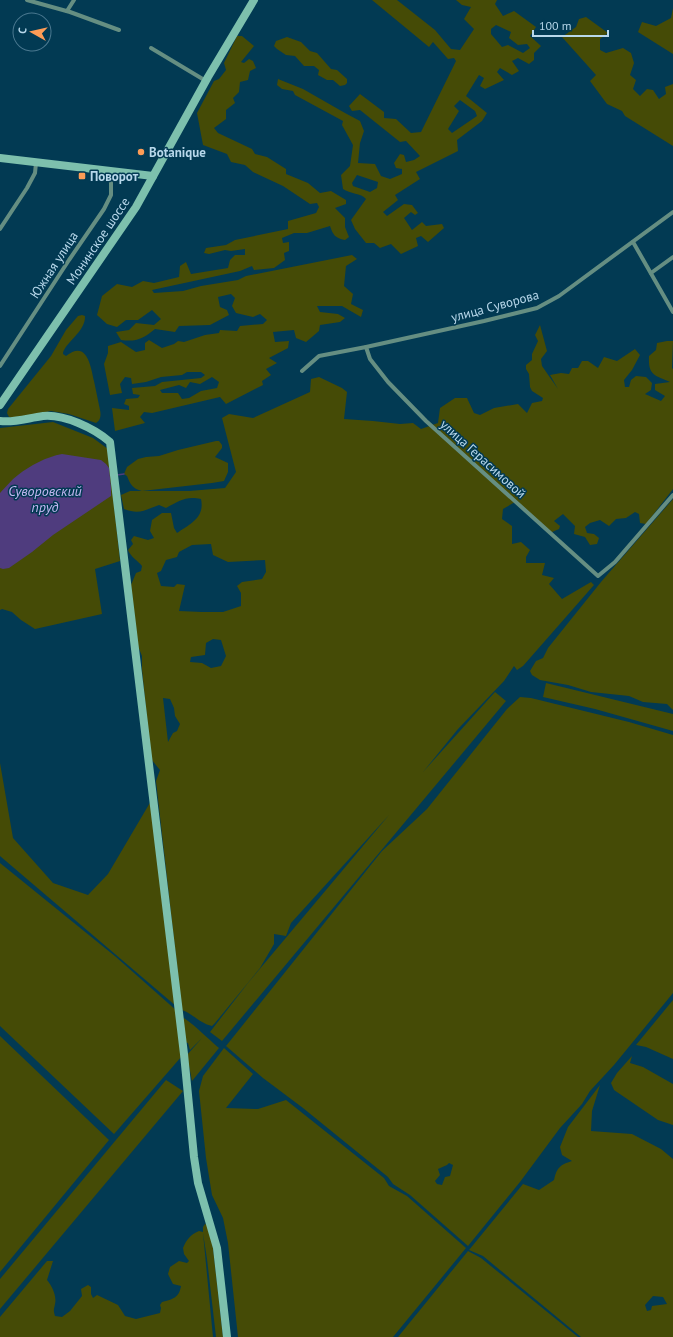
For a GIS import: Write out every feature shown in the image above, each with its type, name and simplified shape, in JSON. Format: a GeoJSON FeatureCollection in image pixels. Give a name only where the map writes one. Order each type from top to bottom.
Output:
{"type":"FeatureCollection","features":[{"type":"Feature","properties":{"kind":"street"},"geometry":{"type":"LineString","coordinates":[[27,0],[67,11],[119,30]]}},
{"type":"Feature","properties":{"kind":"street"},"geometry":{"type":"LineString","coordinates":[[67,11],[74,0]]}},
{"type":"Feature","properties":{"kind":"street","name":"Монинское шоссе"},"geometry":{"type":"LineString","coordinates":[[0,405],[130,217],[206,81],[254,0]]}},
{"type":"Feature","properties":{"kind":"street"},"geometry":{"type":"LineString","coordinates":[[151,48],[206,81]]}},
{"type":"Feature","properties":{"kind":"street"},"geometry":{"type":"LineString","coordinates":[[0,158],[153,176]]}},
{"type":"Feature","properties":{"kind":"street"},"geometry":{"type":"LineString","coordinates":[[0,229],[27,188],[35,173],[36,163]]}},
{"type":"Feature","properties":{"kind":"street","name":"Южная улица"},"geometry":{"type":"LineString","coordinates":[[0,366],[104,209],[111,195],[109,171]]}},
{"type":"Feature","properties":{"kind":"street","name":"улица Суворова"},"geometry":{"type":"LineString","coordinates":[[302,372],[319,356],[366,347],[537,308],[559,296],[673,212]]}},
{"type":"Feature","properties":{"kind":"street"},"geometry":{"type":"LineString","coordinates":[[633,242],[673,312]]}},
{"type":"Feature","properties":{"kind":"street"},"geometry":{"type":"LineString","coordinates":[[651,273],[673,257]]}},
{"type":"Feature","properties":{"kind":"street","name":"улица Герасимовой"},"geometry":{"type":"LineString","coordinates":[[366,347],[370,359],[388,382],[426,421],[598,576],[615,562],[673,495]]}},
{"type":"Feature","properties":{"kind":"street"},"geometry":{"type":"LineString","coordinates":[[0,421],[8,422],[54,415],[66,418],[92,430],[105,437],[110,442],[184,1054],[194,1157],[198,1183],[217,1248],[227,1337]]}},
{"type":"Feature","properties":{"kind":"green space"},"geometry":{"type":"Polygon","coordinates":[[[372,0],[397,0],[435,30],[451,49],[460,50],[474,29],[464,19],[471,7],[462,5],[456,0],[497,0],[495,4],[503,16],[514,11],[536,27],[530,36],[541,46],[534,53],[534,60],[529,64],[518,58],[512,61],[519,71],[512,75],[500,68],[497,72],[504,80],[485,89],[480,86],[484,78],[479,75],[466,96],[487,113],[482,121],[457,140],[458,151],[416,172],[420,179],[395,195],[398,200],[383,212],[387,216],[404,204],[412,205],[418,213],[415,215],[411,212],[404,218],[412,230],[422,222],[426,226],[442,224],[444,228],[428,242],[421,236],[416,238],[418,246],[401,254],[391,244],[380,248],[374,243],[366,243],[355,229],[351,220],[366,199],[343,189],[341,175],[350,166],[353,145],[342,125],[343,121],[295,95],[293,91],[282,89],[277,85],[278,79],[303,89],[360,121],[364,131],[360,143],[358,163],[375,164],[381,176],[390,179],[402,174],[402,169],[396,168],[394,163],[400,154],[404,155],[406,162],[414,160],[420,156],[406,141],[400,142],[360,110],[352,111],[349,106],[360,94],[384,112],[384,118],[396,119],[411,133],[421,132],[456,61],[454,58],[448,59],[433,42],[429,47],[372,0]],[[496,25],[491,29],[491,34],[502,47],[508,45],[523,53],[530,48],[527,44],[518,45],[509,38],[511,32],[496,25]],[[460,100],[454,106],[459,111],[448,129],[452,133],[477,116],[475,111],[460,100]],[[357,175],[352,183],[353,186],[370,192],[377,188],[378,182],[357,175]]]}},
{"type":"Feature","properties":{"kind":"green space"},"geometry":{"type":"Polygon","coordinates":[[[673,8],[673,54],[638,32],[642,22],[656,26],[671,18],[673,8]]]}},
{"type":"Feature","properties":{"kind":"green space"},"geometry":{"type":"Polygon","coordinates":[[[586,17],[608,33],[600,39],[600,50],[606,53],[623,48],[631,53],[634,63],[630,75],[636,80],[633,89],[640,96],[647,89],[653,90],[659,99],[666,94],[665,87],[673,84],[673,146],[625,116],[622,111],[607,104],[590,81],[596,75],[562,37],[576,27],[579,19],[586,17]]]}},
{"type":"Feature","properties":{"kind":"green space"},"geometry":{"type":"Polygon","coordinates":[[[237,36],[242,36],[254,46],[241,62],[244,63],[249,59],[253,61],[256,68],[250,71],[248,80],[240,82],[239,92],[233,98],[235,103],[226,110],[226,119],[214,128],[218,133],[252,149],[255,154],[267,157],[286,169],[286,174],[308,183],[320,193],[331,191],[346,200],[346,204],[335,208],[345,218],[345,227],[349,237],[345,240],[337,237],[333,234],[330,226],[307,233],[294,233],[282,238],[283,243],[289,242],[289,251],[284,253],[285,260],[274,268],[254,270],[252,266],[240,271],[152,290],[154,293],[183,291],[201,286],[238,280],[246,276],[352,255],[357,259],[346,266],[344,286],[353,294],[351,304],[363,310],[361,317],[342,306],[317,306],[320,312],[338,314],[345,318],[340,322],[320,325],[319,331],[306,342],[296,338],[294,330],[273,332],[275,342],[289,341],[288,348],[269,358],[277,363],[266,369],[271,375],[262,381],[263,385],[226,404],[220,397],[152,413],[144,412],[140,417],[145,423],[115,431],[112,408],[129,410],[129,406],[124,404],[126,399],[138,398],[140,395],[133,394],[132,388],[155,386],[162,382],[201,378],[205,375],[201,372],[187,372],[182,375],[161,377],[146,382],[132,384],[131,378],[125,377],[120,384],[122,393],[110,395],[104,364],[108,353],[108,346],[121,342],[136,352],[145,350],[145,343],[149,340],[162,348],[178,341],[184,342],[205,335],[219,333],[220,330],[237,331],[240,326],[263,324],[267,320],[260,314],[253,317],[236,313],[232,306],[235,298],[231,294],[218,297],[220,307],[227,310],[229,315],[210,325],[179,326],[175,332],[155,329],[139,339],[131,341],[121,340],[116,332],[129,330],[136,323],[154,325],[161,319],[152,310],[138,320],[126,320],[117,327],[107,324],[97,315],[102,296],[117,284],[132,287],[143,281],[154,283],[179,277],[180,266],[186,262],[191,274],[228,268],[230,260],[235,255],[245,255],[245,249],[231,251],[225,250],[209,254],[204,253],[206,248],[226,245],[235,240],[288,229],[288,221],[316,213],[319,207],[317,203],[310,204],[283,186],[253,172],[245,165],[231,162],[227,154],[203,145],[197,113],[214,81],[219,79],[226,70],[224,63],[237,36]],[[212,377],[200,384],[190,382],[186,388],[179,385],[160,390],[162,393],[178,393],[182,399],[189,398],[201,391],[217,388],[219,382],[212,377]]]}},
{"type":"Feature","properties":{"kind":"green space"},"geometry":{"type":"Polygon","coordinates":[[[287,37],[301,42],[310,51],[317,53],[331,69],[337,70],[347,79],[347,83],[340,86],[333,80],[327,80],[318,75],[319,70],[314,66],[304,66],[295,56],[286,55],[274,46],[276,41],[287,37]]]}},
{"type":"Feature","properties":{"kind":"green space"},"geometry":{"type":"Polygon","coordinates":[[[78,316],[85,316],[82,327],[64,350],[63,354],[66,356],[73,352],[79,351],[87,357],[100,410],[100,419],[96,423],[69,414],[51,411],[14,418],[9,417],[7,413],[8,409],[51,356],[66,330],[78,316]]]}},
{"type":"Feature","properties":{"kind":"green space"},"geometry":{"type":"Polygon","coordinates":[[[540,325],[547,351],[541,359],[542,366],[558,389],[550,375],[561,373],[569,374],[572,368],[578,368],[582,361],[588,361],[598,368],[604,357],[617,361],[635,349],[640,355],[632,370],[624,380],[625,387],[629,387],[631,380],[636,376],[646,377],[652,383],[651,390],[645,394],[661,401],[665,396],[655,390],[655,384],[670,382],[653,374],[650,367],[649,356],[656,350],[657,343],[673,341],[673,489],[646,524],[640,523],[639,514],[635,512],[626,518],[616,519],[609,526],[600,520],[590,523],[585,527],[587,533],[594,534],[599,538],[597,544],[590,545],[585,537],[574,534],[575,526],[563,514],[554,521],[560,526],[559,529],[550,533],[515,502],[503,509],[502,519],[512,526],[512,544],[521,542],[530,550],[526,557],[526,563],[545,563],[542,575],[554,578],[549,584],[562,599],[591,582],[594,585],[523,666],[517,670],[514,666],[504,681],[458,729],[423,772],[495,692],[506,701],[222,1041],[210,1032],[248,983],[389,815],[291,923],[286,936],[274,934],[274,944],[260,968],[212,1026],[182,1010],[156,781],[160,770],[151,759],[142,656],[138,646],[131,585],[136,573],[141,571],[142,566],[128,550],[133,544],[131,540],[134,536],[148,540],[154,538],[150,531],[152,520],[162,513],[171,513],[174,528],[177,533],[187,527],[199,516],[202,506],[201,499],[191,498],[179,501],[166,508],[159,505],[134,512],[124,509],[121,495],[130,491],[189,491],[225,488],[236,472],[222,418],[229,414],[253,418],[310,392],[311,379],[319,377],[347,392],[344,419],[400,424],[413,423],[421,429],[438,423],[440,408],[455,398],[467,398],[474,413],[480,415],[494,408],[518,404],[527,413],[532,403],[542,401],[543,398],[532,391],[530,387],[529,374],[526,369],[526,365],[532,360],[532,354],[538,341],[535,335],[540,325]],[[211,544],[192,545],[179,552],[177,557],[166,560],[161,571],[157,573],[161,586],[174,587],[177,584],[185,585],[179,611],[223,612],[241,606],[241,593],[237,586],[242,582],[262,579],[266,572],[265,560],[228,562],[213,555],[211,544]],[[213,639],[206,643],[205,655],[191,657],[190,662],[202,663],[211,668],[221,666],[226,656],[221,640],[213,639]],[[163,698],[168,742],[173,733],[177,731],[180,724],[175,716],[174,708],[170,699],[163,698]]]}},
{"type":"Feature","properties":{"kind":"green space"},"geometry":{"type":"Polygon","coordinates":[[[53,422],[93,438],[108,449],[120,561],[95,569],[102,614],[35,629],[12,612],[2,609],[0,610],[0,428],[53,422]]]}},
{"type":"Feature","properties":{"kind":"green space"},"geometry":{"type":"Polygon","coordinates":[[[219,441],[222,448],[215,457],[228,463],[228,472],[224,481],[142,491],[132,486],[127,476],[124,474],[127,467],[138,459],[159,456],[219,441]]]}},
{"type":"Feature","properties":{"kind":"green space"},"geometry":{"type":"Polygon","coordinates":[[[673,499],[673,710],[667,704],[643,702],[629,696],[591,692],[568,685],[540,680],[532,675],[530,671],[536,661],[543,658],[548,648],[601,582],[673,499]]]}},
{"type":"Feature","properties":{"kind":"green space"},"geometry":{"type":"Polygon","coordinates":[[[546,683],[673,714],[673,731],[595,709],[543,697],[546,683]]]}},
{"type":"Feature","properties":{"kind":"green space"},"geometry":{"type":"Polygon","coordinates":[[[520,697],[531,698],[629,722],[673,735],[673,993],[614,1065],[590,1091],[582,1104],[560,1128],[520,1182],[468,1246],[410,1195],[393,1184],[388,1177],[303,1108],[263,1078],[226,1046],[382,851],[427,809],[507,709],[520,697]],[[449,1163],[438,1169],[440,1175],[435,1181],[437,1184],[442,1185],[445,1177],[450,1176],[453,1165],[449,1163]]]}},
{"type":"Feature","properties":{"kind":"green space"},"geometry":{"type":"Polygon","coordinates":[[[0,763],[13,838],[53,883],[88,895],[108,874],[151,801],[176,1006],[0,856],[0,763]]]}},
{"type":"Feature","properties":{"kind":"green space"},"geometry":{"type":"Polygon","coordinates":[[[0,863],[116,957],[177,1011],[182,1056],[114,1134],[0,1026],[0,863]]]}},
{"type":"Feature","properties":{"kind":"green space"},"geometry":{"type":"Polygon","coordinates":[[[673,1000],[673,1059],[646,1047],[636,1045],[673,1000]]]}},
{"type":"Feature","properties":{"kind":"green space"},"geometry":{"type":"Polygon","coordinates":[[[184,1018],[219,1048],[192,1081],[187,1055],[202,1038],[190,1050],[188,1043],[184,1042],[184,1018]]]}},
{"type":"Feature","properties":{"kind":"green space"},"geometry":{"type":"Polygon","coordinates":[[[0,1036],[109,1140],[0,1272],[0,1036]]]}},
{"type":"Feature","properties":{"kind":"green space"},"geometry":{"type":"Polygon","coordinates":[[[224,1048],[253,1074],[226,1108],[258,1109],[286,1100],[384,1178],[389,1186],[407,1196],[466,1248],[393,1337],[238,1337],[228,1243],[223,1218],[212,1195],[206,1158],[199,1091],[203,1076],[224,1048]]]}},
{"type":"Feature","properties":{"kind":"green space"},"geometry":{"type":"Polygon","coordinates":[[[632,1056],[630,1063],[643,1067],[673,1084],[673,1125],[658,1120],[614,1090],[611,1083],[617,1073],[632,1056]]]}},
{"type":"Feature","properties":{"kind":"green space"},"geometry":{"type":"Polygon","coordinates":[[[166,1080],[183,1091],[0,1309],[0,1279],[166,1080]]]}},
{"type":"Feature","properties":{"kind":"green space"},"geometry":{"type":"Polygon","coordinates":[[[600,1085],[592,1111],[591,1131],[632,1134],[661,1149],[673,1159],[673,1337],[581,1337],[483,1256],[469,1250],[523,1184],[539,1190],[554,1180],[556,1172],[560,1167],[572,1161],[562,1155],[560,1147],[568,1127],[600,1085]],[[653,1296],[645,1305],[647,1311],[651,1310],[652,1306],[667,1304],[663,1297],[653,1296]]]}},
{"type":"Feature","properties":{"kind":"green space"},"geometry":{"type":"Polygon","coordinates":[[[205,1224],[208,1225],[213,1248],[223,1337],[216,1337],[203,1233],[213,1337],[0,1337],[0,1317],[47,1261],[53,1261],[47,1280],[55,1294],[55,1316],[62,1317],[70,1311],[82,1296],[81,1289],[88,1285],[91,1287],[91,1294],[93,1298],[97,1295],[118,1305],[125,1316],[136,1319],[160,1313],[160,1305],[162,1302],[177,1296],[181,1286],[173,1284],[168,1274],[170,1267],[179,1261],[187,1263],[189,1261],[184,1254],[183,1248],[187,1240],[193,1234],[199,1231],[203,1232],[203,1227],[205,1224]]]}},
{"type":"Feature","properties":{"kind":"green space"},"geometry":{"type":"Polygon","coordinates":[[[468,1251],[481,1258],[578,1337],[398,1337],[468,1251]]]}},
{"type":"Feature","properties":{"kind":"water","name":"Суворовский пруд"},"geometry":{"type":"Polygon","coordinates":[[[62,454],[101,460],[106,464],[109,468],[111,496],[53,535],[9,568],[0,568],[0,493],[13,479],[28,468],[44,459],[62,454]]]}},
{"type":"Feature","properties":{"kind":"waterway"},"geometry":{"type":"LineString","coordinates":[[117,475],[124,474]]}},
{"type":"Feature","properties":{"kind":"place","name":"Botanique"},"geometry":{"type":"Point","coordinates":[141,152]}},
{"type":"Feature","properties":{"kind":"place","name":"Поворот"},"geometry":{"type":"Point","coordinates":[82,176]}}]}
